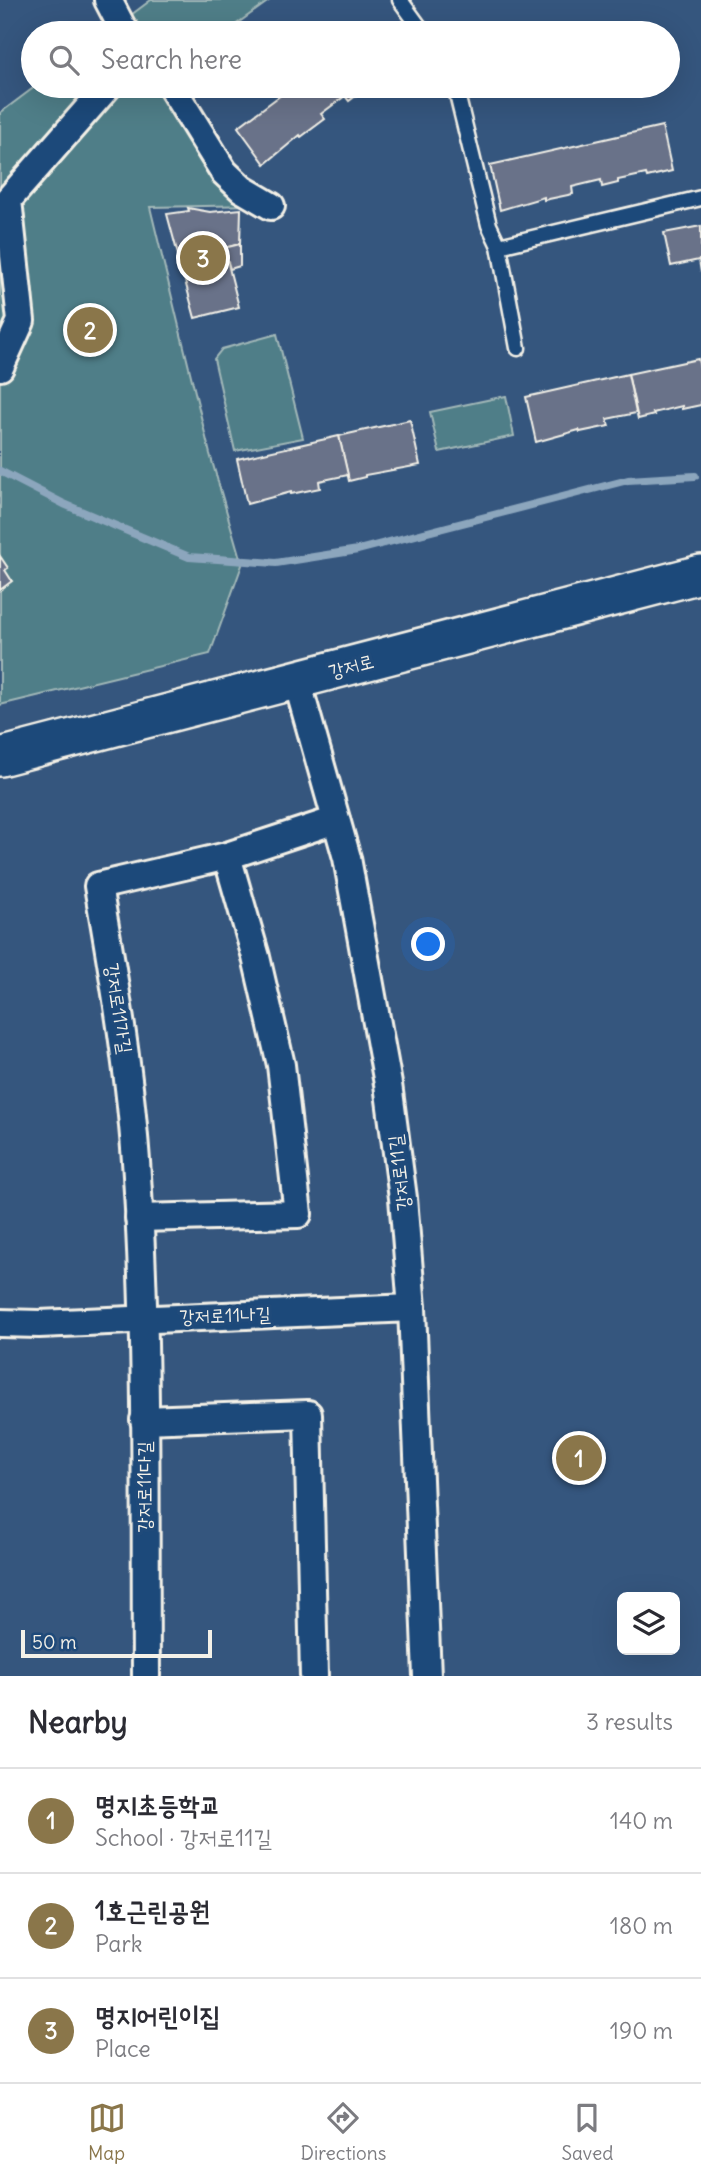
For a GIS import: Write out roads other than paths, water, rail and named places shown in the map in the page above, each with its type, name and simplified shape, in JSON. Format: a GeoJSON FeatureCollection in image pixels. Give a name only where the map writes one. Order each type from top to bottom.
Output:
{"type":"FeatureCollection","features":[{"type":"Feature","properties":{"kind":"street"},"geometry":{"type":"LineString","coordinates":[[108,0],[119,21]]}},
{"type":"Feature","properties":{"kind":"street"},"geometry":{"type":"LineString","coordinates":[[0,367],[22,321],[8,200],[97,98]]}},
{"type":"Feature","properties":{"kind":"street"},"geometry":{"type":"LineString","coordinates":[[178,98],[224,172],[242,189],[271,206]]}},
{"type":"Feature","properties":{"kind":"street","name":"강저로"},"geometry":{"type":"LineString","coordinates":[[0,757],[701,574]]}},
{"type":"Feature","properties":{"kind":"street","name":"강저로11길"},"geometry":{"type":"LineString","coordinates":[[297,681],[346,858],[388,1084],[403,1198],[412,1308],[427,1676]]}},
{"type":"Feature","properties":{"kind":"street","name":"강저로11가길"},"geometry":{"type":"LineString","coordinates":[[139,1218],[129,1077],[98,886],[227,856],[335,820]]}},
{"type":"Feature","properties":{"kind":"street"},"geometry":{"type":"LineString","coordinates":[[144,1420],[139,1218],[298,1214],[281,1065],[256,957],[227,856]]}},
{"type":"Feature","properties":{"kind":"street","name":"강저로11나길"},"geometry":{"type":"LineString","coordinates":[[0,1323],[39,1324],[412,1308]]}},
{"type":"Feature","properties":{"kind":"street","name":"강저로11다길"},"geometry":{"type":"LineString","coordinates":[[146,1676],[144,1420],[308,1414],[314,1676]]}},
{"type":"Feature","properties":{"kind":"lane"},"geometry":{"type":"LineString","coordinates":[[400,0],[415,21]]}},
{"type":"Feature","properties":{"kind":"lane"},"geometry":{"type":"LineString","coordinates":[[458,98],[489,225],[499,246],[518,348]]}},
{"type":"Feature","properties":{"kind":"lane"},"geometry":{"type":"LineString","coordinates":[[499,246],[701,198]]}},
{"type":"Feature","properties":{"kind":"waterway"},"geometry":{"type":"LineString","coordinates":[[0,471],[64,504],[189,557],[276,563],[358,550],[628,480],[695,476]]}},
{"type":"Feature","properties":{"kind":"place","name":"명지어린이집"},"geometry":{"type":"Point","coordinates":[203,258]}},
{"type":"Feature","properties":{"kind":"place","name":"1호근린공원"},"geometry":{"type":"Point","coordinates":[90,330]}},
{"type":"Feature","properties":{"kind":"place","name":"명지초등학교"},"geometry":{"type":"Point","coordinates":[579,1458]}}]}
